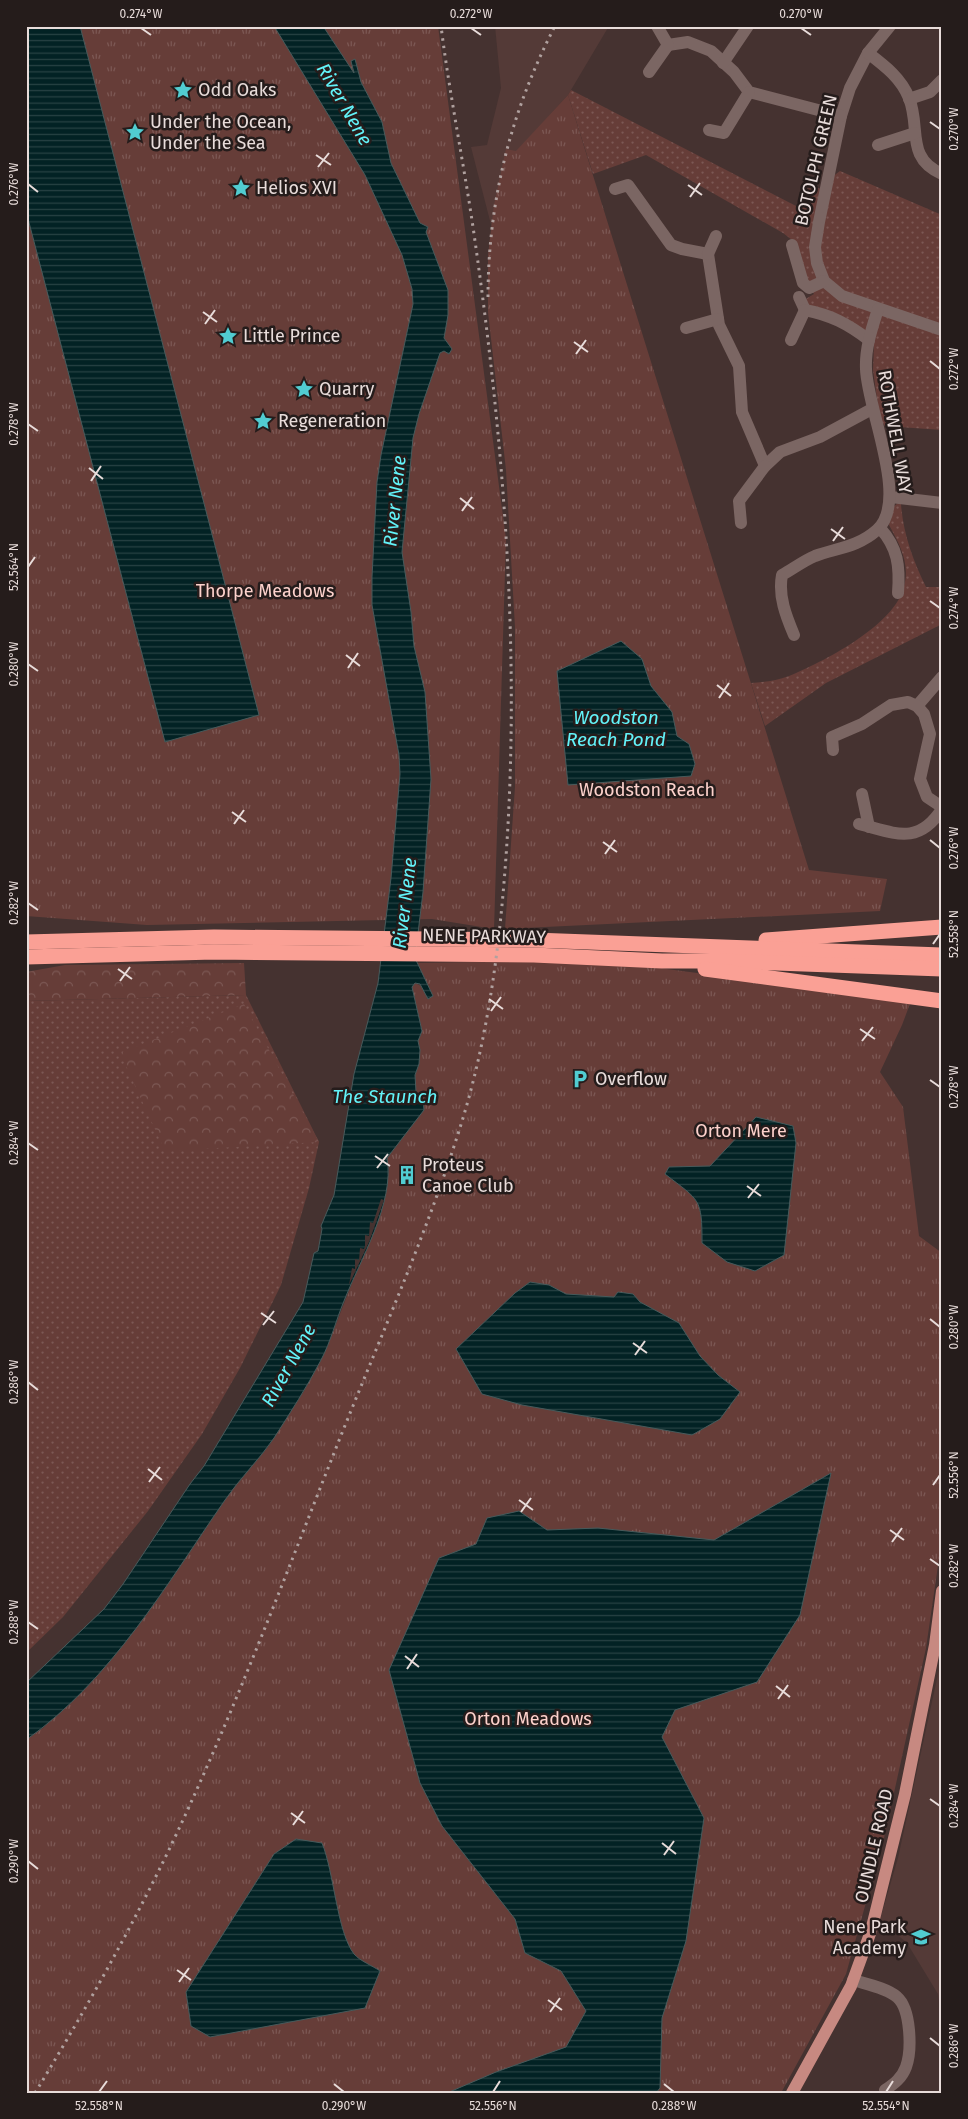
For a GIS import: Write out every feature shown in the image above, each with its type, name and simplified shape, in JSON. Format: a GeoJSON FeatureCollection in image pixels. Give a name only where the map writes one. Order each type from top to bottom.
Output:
{"type":"FeatureCollection","features":[{"type":"Feature","properties":{"kind":"highway"},"geometry":{"type":"LineString","coordinates":[[667,945],[799,938],[942,927]]}},
{"type":"Feature","properties":{"kind":"highway"},"geometry":{"type":"LineString","coordinates":[[26,935],[74,940]]}},
{"type":"Feature","properties":{"kind":"highway","name":"NENE PARKWAY"},"geometry":{"type":"LineString","coordinates":[[26,942],[74,940],[214,944],[534,948],[667,945],[942,954]]}},
{"type":"Feature","properties":{"kind":"highway","name":"NENE PARKWAY"},"geometry":{"type":"LineString","coordinates":[[26,957],[66,956],[214,944]]}},
{"type":"Feature","properties":{"kind":"highway","name":"NENE PARKWAY"},"geometry":{"type":"LineString","coordinates":[[534,948],[662,961],[720,961],[942,969]]}},
{"type":"Feature","properties":{"kind":"highway"},"geometry":{"type":"LineString","coordinates":[[26,964],[66,956]]}},
{"type":"Feature","properties":{"kind":"highway"},"geometry":{"type":"LineString","coordinates":[[662,961],[942,1001]]}},
{"type":"Feature","properties":{"kind":"main road","name":"OUNDLE ROAD"},"geometry":{"type":"LineString","coordinates":[[792,2093],[854,1980],[871,1931],[890,1858],[935,1646],[942,1591]]}},
{"type":"Feature","properties":{"kind":"street"},"geometry":{"type":"LineString","coordinates":[[657,26],[668,46]]}},
{"type":"Feature","properties":{"kind":"street"},"geometry":{"type":"LineString","coordinates":[[723,62],[748,26]]}},
{"type":"Feature","properties":{"kind":"street","name":"BOTOLPH GREEN"},"geometry":{"type":"LineString","coordinates":[[792,245],[803,283],[809,288],[824,281],[817,263],[815,247],[826,182],[841,116],[850,88],[868,53],[890,26]]}},
{"type":"Feature","properties":{"kind":"street"},"geometry":{"type":"LineString","coordinates":[[649,72],[668,46],[688,42],[711,51],[749,92],[841,116]]}},
{"type":"Feature","properties":{"kind":"street"},"geometry":{"type":"LineString","coordinates":[[868,53],[899,80],[909,99],[915,122],[917,148],[921,159],[928,167],[942,174]]}},
{"type":"Feature","properties":{"kind":"street"},"geometry":{"type":"LineString","coordinates":[[909,99],[930,92],[942,80]]}},
{"type":"Feature","properties":{"kind":"street"},"geometry":{"type":"LineString","coordinates":[[708,130],[728,138],[749,92]]}},
{"type":"Feature","properties":{"kind":"street"},"geometry":{"type":"LineString","coordinates":[[878,144],[915,133]]}},
{"type":"Feature","properties":{"kind":"street"},"geometry":{"type":"LineString","coordinates":[[615,189],[628,185],[671,245],[708,254]]}},
{"type":"Feature","properties":{"kind":"street"},"geometry":{"type":"LineString","coordinates":[[716,236],[708,254],[718,319],[739,366],[742,412],[765,466]]}},
{"type":"Feature","properties":{"kind":"street"},"geometry":{"type":"LineString","coordinates":[[824,281],[842,296],[942,330]]}},
{"type":"Feature","properties":{"kind":"street"},"geometry":{"type":"LineString","coordinates":[[791,340],[805,310],[800,297]]}},
{"type":"Feature","properties":{"kind":"street","name":"ROTHWELL WAY"},"geometry":{"type":"LineString","coordinates":[[878,309],[869,340],[866,368],[872,409],[888,474],[891,498],[880,528]]}},
{"type":"Feature","properties":{"kind":"street"},"geometry":{"type":"LineString","coordinates":[[805,310],[827,314],[846,322],[869,340]]}},
{"type":"Feature","properties":{"kind":"street"},"geometry":{"type":"LineString","coordinates":[[686,328],[718,319]]}},
{"type":"Feature","properties":{"kind":"street"},"geometry":{"type":"LineString","coordinates":[[741,523],[739,501],[765,466],[780,452],[820,438],[872,409]]}},
{"type":"Feature","properties":{"kind":"street"},"geometry":{"type":"LineString","coordinates":[[891,498],[942,503]]}},
{"type":"Feature","properties":{"kind":"street"},"geometry":{"type":"LineString","coordinates":[[794,635],[785,614],[780,586],[782,576],[815,556],[852,546],[880,528],[894,546],[898,558],[898,593]]}},
{"type":"Feature","properties":{"kind":"street"},"geometry":{"type":"LineString","coordinates":[[917,706],[942,677]]}},
{"type":"Feature","properties":{"kind":"street"},"geometry":{"type":"LineString","coordinates":[[833,750],[832,737],[862,724],[892,705],[908,702],[917,706],[924,714],[930,734],[920,779],[927,797],[942,808],[932,824],[918,833],[902,834],[864,825],[862,794]]}},
{"type":"Feature","properties":{"kind":"street"},"geometry":{"type":"LineString","coordinates":[[854,1980],[895,1995],[905,2005],[910,2024],[906,2067],[899,2087],[885,2090]]}},
{"type":"Feature","properties":{"kind":"shaded area"},"geometry":{"type":"Polygon","coordinates":[[[495,26],[609,26],[568,95],[516,152],[497,248],[471,147],[487,145],[501,88],[495,26]]]}},
{"type":"Feature","properties":{"kind":"shaded area"},"geometry":{"type":"Polygon","coordinates":[[[942,1656],[942,2025],[938,1994],[907,1943],[893,1931],[885,1928],[877,1930],[898,1858],[942,1656]]]}},
{"type":"Feature","properties":{"kind":"green space","name":"Thorpe Meadows"},"geometry":{"type":"Polygon","coordinates":[[[26,26],[438,26],[506,539],[494,929],[432,919],[147,925],[26,916],[26,26]]]}},
{"type":"Feature","properties":{"kind":"green space"},"geometry":{"type":"Polygon","coordinates":[[[571,90],[798,207],[806,189],[815,187],[828,191],[832,177],[840,171],[942,215],[942,430],[885,426],[880,420],[873,370],[874,345],[806,305],[804,300],[814,294],[800,270],[796,243],[783,233],[646,155],[593,174],[568,95],[571,90]]]}},
{"type":"Feature","properties":{"kind":"green space","name":"Woodston Reach"},"geometry":{"type":"Polygon","coordinates":[[[568,95],[809,870],[887,879],[880,911],[505,929],[515,787],[515,627],[506,470],[488,312],[488,255],[494,205],[506,149],[516,151],[568,95]]]}},
{"type":"Feature","properties":{"kind":"green space"},"geometry":{"type":"Polygon","coordinates":[[[898,503],[901,504],[909,547],[926,587],[942,587],[942,624],[826,683],[765,726],[751,683],[765,682],[789,676],[819,662],[871,630],[896,604],[903,590],[906,572],[901,549],[889,525],[893,507],[898,503]]]}},
{"type":"Feature","properties":{"kind":"green space","name":"Orton Meadows"},"geometry":{"type":"Polygon","coordinates":[[[571,960],[659,968],[911,1001],[880,1072],[903,1107],[919,1236],[942,1253],[942,1538],[926,1648],[884,1838],[846,1974],[781,2093],[26,2093],[26,1740],[43,1728],[85,1688],[140,1622],[233,1487],[272,1439],[304,1391],[331,1337],[384,1201],[389,1170],[386,1158],[420,1097],[416,1092],[415,1075],[419,1064],[418,1041],[422,1031],[412,987],[415,983],[423,987],[427,999],[417,963],[571,960]]]}},
{"type":"Feature","properties":{"kind":"green space"},"geometry":{"type":"Polygon","coordinates":[[[244,963],[246,995],[26,1001],[26,972],[65,965],[244,963]]]}},
{"type":"Feature","properties":{"kind":"green space"},"geometry":{"type":"Polygon","coordinates":[[[246,995],[319,1142],[309,1188],[281,1285],[240,1368],[202,1434],[148,1511],[63,1617],[26,1653],[26,1001],[246,995]]]}},
{"type":"Feature","properties":{"kind":"green space"},"geometry":{"type":"Polygon","coordinates":[[[244,1004],[319,1142],[165,1151],[120,1053],[244,1004]]]}},
{"type":"Feature","properties":{"kind":"water"},"geometry":{"type":"Polygon","coordinates":[[[26,26],[80,26],[259,715],[165,742],[26,211],[26,26]]]}},
{"type":"Feature","properties":{"kind":"water"},"geometry":{"type":"Polygon","coordinates":[[[274,26],[323,26],[354,73],[351,61],[355,59],[361,82],[382,122],[391,163],[420,223],[428,227],[426,232],[448,290],[448,315],[444,338],[452,349],[449,354],[444,351],[440,353],[419,414],[413,438],[402,552],[414,646],[425,692],[431,779],[423,892],[415,958],[433,996],[428,999],[420,984],[415,983],[412,987],[422,1031],[418,1041],[420,1050],[419,1064],[415,1075],[416,1092],[423,1098],[424,1110],[387,1158],[386,1194],[381,1212],[344,1301],[325,1353],[274,1438],[231,1492],[159,1597],[111,1660],[57,1716],[26,1740],[26,1683],[104,1609],[123,1584],[204,1466],[303,1302],[314,1253],[318,1251],[321,1226],[334,1195],[354,1074],[378,983],[391,878],[400,774],[399,755],[372,605],[372,577],[377,482],[413,304],[412,289],[402,255],[365,175],[274,26]]]}},
{"type":"Feature","properties":{"kind":"water","name":"Woodston Reach Pond"},"geometry":{"type":"Polygon","coordinates":[[[621,641],[642,659],[651,686],[672,712],[677,736],[689,744],[695,764],[691,776],[568,785],[557,671],[621,641]]]}},
{"type":"Feature","properties":{"kind":"water","name":"Orton Mere"},"geometry":{"type":"Polygon","coordinates":[[[756,1117],[793,1126],[796,1143],[784,1255],[755,1271],[727,1262],[702,1243],[701,1217],[697,1202],[686,1190],[665,1174],[669,1167],[710,1166],[756,1117]]]}},
{"type":"Feature","properties":{"kind":"water"},"geometry":{"type":"Polygon","coordinates":[[[530,1282],[549,1285],[566,1294],[614,1297],[618,1292],[633,1294],[640,1302],[679,1323],[700,1356],[718,1375],[740,1392],[720,1419],[692,1435],[522,1405],[482,1394],[456,1349],[515,1293],[530,1282]]]}},
{"type":"Feature","properties":{"kind":"water"},"geometry":{"type":"Polygon","coordinates":[[[831,1473],[800,1615],[757,1682],[675,1710],[662,1737],[704,1818],[686,1941],[662,2018],[660,2088],[656,2093],[447,2093],[496,2072],[566,2047],[586,2011],[561,1971],[525,1953],[515,1919],[442,1826],[420,1783],[389,1670],[439,1558],[476,1544],[487,1518],[519,1511],[547,1530],[598,1528],[714,1540],[831,1473]]]}},
{"type":"Feature","properties":{"kind":"water"},"geometry":{"type":"Polygon","coordinates":[[[296,1839],[322,1843],[348,1944],[357,1957],[380,1971],[365,2008],[210,2037],[191,2026],[186,1992],[274,1854],[296,1839]]]}},
{"type":"Feature","properties":{"kind":"pier"},"geometry":{"type":"Polygon","coordinates":[[[381,1199],[384,1200],[369,1242],[349,1285],[352,1268],[355,1269],[355,1259],[359,1260],[360,1248],[364,1249],[365,1235],[369,1236],[370,1222],[373,1223],[381,1199]]]}},
{"type":"Feature","properties":{"kind":"railway"},"geometry":{"type":"LineString","coordinates":[[35,2093],[126,1934],[176,1835],[219,1738],[404,1282],[435,1200],[463,1118],[486,1022],[500,925],[507,840],[511,754],[508,582],[496,411],[486,326],[471,214],[441,26]]}},
{"type":"Feature","properties":{"kind":"railway"},"geometry":{"type":"LineString","coordinates":[[488,297],[492,226],[505,157],[526,91],[539,58],[555,26]]}},
{"type":"Feature","properties":{"kind":"place","name":"Odd Oaks"},"geometry":{"type":"Point","coordinates":[183,90]}},
{"type":"Feature","properties":{"kind":"place","name":"Under the Ocean, Under the Sea"},"geometry":{"type":"Point","coordinates":[135,132]}},
{"type":"Feature","properties":{"kind":"place","name":"Helios XVI"},"geometry":{"type":"Point","coordinates":[241,188]}},
{"type":"Feature","properties":{"kind":"place","name":"Little Prince"},"geometry":{"type":"Point","coordinates":[228,336]}},
{"type":"Feature","properties":{"kind":"place","name":"Quarry"},"geometry":{"type":"Point","coordinates":[304,389]}},
{"type":"Feature","properties":{"kind":"place","name":"Regeneration"},"geometry":{"type":"Point","coordinates":[263,421]}},
{"type":"Feature","properties":{"kind":"place","name":"Overflow"},"geometry":{"type":"Point","coordinates":[580,1079]}},
{"type":"Feature","properties":{"kind":"place","name":"Proteus Canoe Club"},"geometry":{"type":"Point","coordinates":[407,1175]}},
{"type":"Feature","properties":{"kind":"place","name":"Nene Park Academy"},"geometry":{"type":"Point","coordinates":[921,1937]}},
{"type":"Feature","properties":{"kind":"water label","name":"River Nene"},"geometry":{"type":"Point","coordinates":[345,104]}},
{"type":"Feature","properties":{"kind":"water label","name":"River Nene"},"geometry":{"type":"Point","coordinates":[394,501]}},
{"type":"Feature","properties":{"kind":"water label","name":"River Nene"},"geometry":{"type":"Point","coordinates":[404,903]}},
{"type":"Feature","properties":{"kind":"water label","name":"The Staunch"},"geometry":{"type":"Point","coordinates":[385,1096]}},
{"type":"Feature","properties":{"kind":"water label","name":"River Nene"},"geometry":{"type":"Point","coordinates":[288,1365]}}]}
